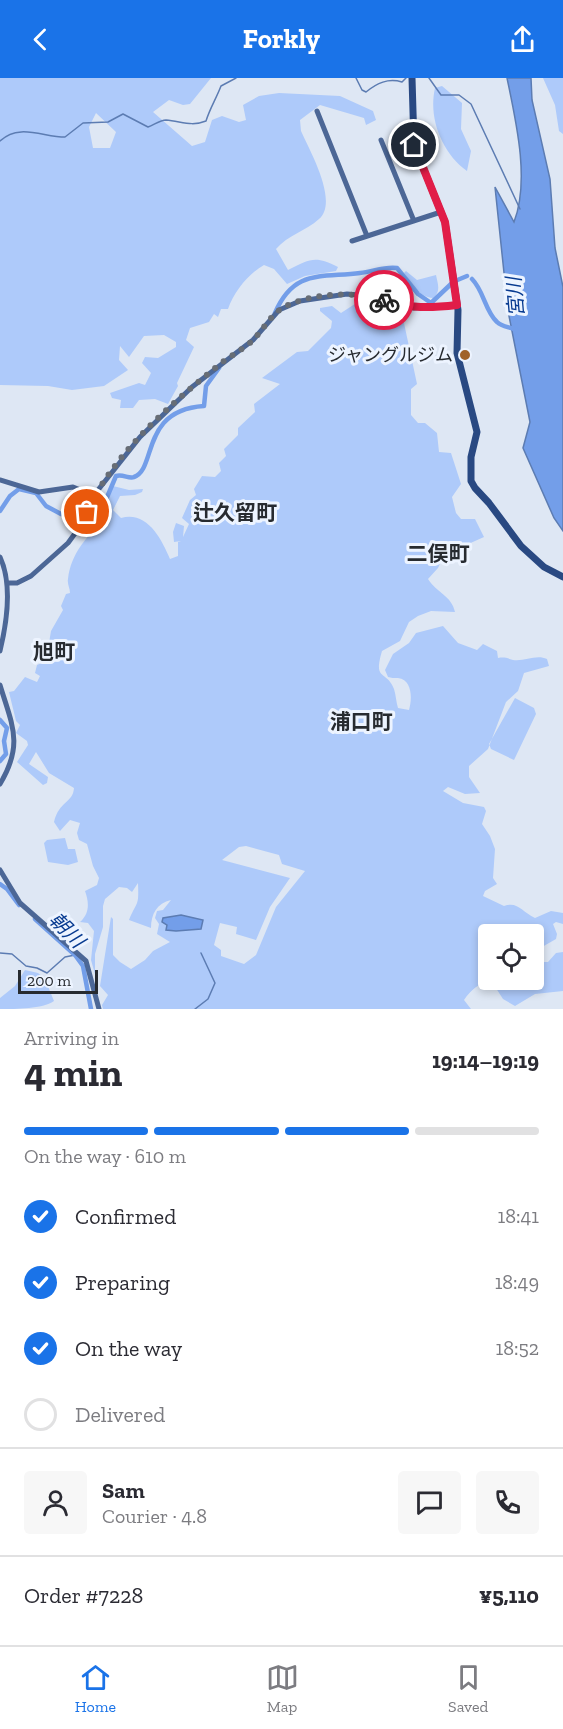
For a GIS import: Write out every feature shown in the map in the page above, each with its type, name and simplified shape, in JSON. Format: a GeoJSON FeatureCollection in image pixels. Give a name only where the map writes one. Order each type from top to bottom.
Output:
{"type":"FeatureCollection","features":[{"type":"Feature","properties":{"kind":"main road"},"geometry":{"type":"LineString","coordinates":[[412,78],[414,145],[441,212],[447,236],[457,305],[457,353],[477,432],[471,457],[471,481],[521,546],[544,567],[563,577]]}},
{"type":"Feature","properties":{"kind":"street"},"geometry":{"type":"LineString","coordinates":[[317,111],[367,236]]}},
{"type":"Feature","properties":{"kind":"street"},"geometry":{"type":"LineString","coordinates":[[381,140],[414,221]]}},
{"type":"Feature","properties":{"kind":"street"},"geometry":{"type":"LineString","coordinates":[[352,241],[441,212]]}},
{"type":"Feature","properties":{"kind":"street"},"geometry":{"type":"LineString","coordinates":[[7,583],[17,583],[31,576],[64,547],[79,528],[95,496],[130,449],[154,422],[215,368],[243,350],[279,310],[300,301],[354,294],[411,307],[457,305]]}},
{"type":"Feature","properties":{"kind":"street"},"geometry":{"type":"LineString","coordinates":[[0,480],[39,492],[73,487],[95,496]]}},
{"type":"Feature","properties":{"kind":"street"},"geometry":{"type":"LineString","coordinates":[[0,557],[7,572],[4,629],[0,651]]}},
{"type":"Feature","properties":{"kind":"street"},"geometry":{"type":"LineString","coordinates":[[0,685],[11,717],[15,749],[12,762],[0,784]]}},
{"type":"Feature","properties":{"kind":"street"},"geometry":{"type":"LineString","coordinates":[[0,870],[20,903],[82,956],[88,967],[99,1009]]}},
{"type":"Feature","properties":{"kind":"shaded area"},"geometry":{"type":"Polygon","coordinates":[[[0,78],[211,78],[190,104],[183,105],[169,100],[153,112],[192,146],[205,142],[212,120],[222,116],[239,122],[246,120],[243,105],[259,96],[279,93],[340,96],[373,111],[376,120],[366,125],[364,118],[320,105],[300,120],[301,131],[321,176],[326,201],[319,219],[276,249],[288,270],[307,261],[318,260],[338,267],[336,271],[305,276],[287,284],[274,269],[264,265],[252,273],[234,296],[228,309],[221,309],[218,317],[214,314],[209,322],[190,328],[186,340],[194,347],[168,404],[155,399],[139,400],[133,408],[120,408],[121,400],[112,398],[110,393],[139,383],[145,385],[151,373],[142,363],[145,357],[158,358],[176,347],[176,342],[164,335],[144,336],[129,357],[120,346],[119,360],[128,370],[104,386],[72,390],[48,386],[0,385],[0,78]],[[96,113],[89,127],[93,148],[110,148],[116,132],[96,113]]]}},
{"type":"Feature","properties":{"kind":"shaded area"},"geometry":{"type":"Polygon","coordinates":[[[543,78],[563,78],[563,134],[559,131],[555,105],[543,78]]]}},
{"type":"Feature","properties":{"kind":"shaded area"},"geometry":{"type":"Polygon","coordinates":[[[442,86],[462,103],[461,129],[471,151],[467,171],[450,155],[435,123],[433,99],[435,88],[442,86]]]}},
{"type":"Feature","properties":{"kind":"shaded area"},"geometry":{"type":"Polygon","coordinates":[[[406,271],[417,280],[436,275],[438,288],[436,295],[433,298],[420,293],[404,273],[406,271]]]}},
{"type":"Feature","properties":{"kind":"shaded area"},"geometry":{"type":"Polygon","coordinates":[[[364,298],[401,309],[417,384],[411,389],[411,415],[418,423],[425,423],[437,433],[439,452],[451,453],[461,484],[452,497],[456,513],[461,519],[475,519],[484,537],[466,545],[448,547],[438,568],[428,579],[451,602],[455,612],[431,611],[409,622],[400,641],[382,651],[380,671],[394,689],[398,708],[409,710],[411,696],[409,686],[403,680],[388,677],[385,670],[393,654],[409,643],[416,633],[443,626],[458,643],[477,650],[483,644],[497,651],[498,658],[517,660],[539,657],[547,659],[549,666],[524,673],[518,691],[506,702],[488,749],[469,766],[469,777],[480,793],[465,794],[448,787],[443,791],[463,803],[484,807],[486,811],[482,824],[495,849],[493,878],[497,884],[485,891],[483,896],[504,906],[517,906],[535,918],[551,911],[563,913],[563,924],[556,922],[553,924],[557,934],[556,939],[544,946],[544,924],[478,924],[478,986],[464,1000],[471,1009],[103,1009],[102,1005],[108,995],[100,986],[111,917],[113,919],[113,955],[131,969],[145,960],[153,951],[170,942],[157,934],[159,924],[155,918],[157,911],[163,910],[171,900],[166,901],[156,910],[151,928],[129,920],[138,900],[138,883],[132,892],[127,888],[119,887],[105,899],[103,927],[95,954],[95,974],[91,960],[94,931],[88,923],[80,922],[86,915],[88,907],[85,891],[97,885],[99,878],[87,844],[79,840],[77,833],[80,823],[70,820],[60,831],[54,822],[59,810],[71,797],[74,788],[49,773],[36,752],[29,764],[48,777],[47,783],[43,785],[17,762],[28,745],[27,741],[16,733],[20,725],[16,721],[9,692],[14,691],[25,677],[37,682],[40,676],[35,673],[37,665],[46,661],[51,631],[63,610],[61,606],[66,594],[70,593],[68,581],[72,561],[86,539],[104,519],[100,515],[113,486],[129,490],[143,489],[135,495],[120,496],[113,510],[121,518],[138,518],[146,522],[157,535],[170,559],[178,556],[178,542],[181,541],[174,542],[173,532],[176,523],[184,526],[183,537],[189,524],[182,518],[190,500],[196,495],[194,489],[202,476],[215,477],[221,471],[219,463],[226,456],[224,449],[238,435],[238,428],[255,412],[254,404],[280,384],[262,378],[297,352],[308,351],[331,328],[332,321],[320,311],[320,308],[332,306],[341,313],[364,298]],[[246,846],[239,847],[222,860],[290,878],[270,907],[256,940],[236,934],[237,927],[220,923],[214,945],[221,950],[221,956],[244,964],[256,955],[276,907],[305,871],[282,864],[279,855],[246,846]]]}},
{"type":"Feature","properties":{"kind":"shaded area"},"geometry":{"type":"Polygon","coordinates":[[[515,698],[534,708],[536,714],[514,760],[491,749],[489,744],[515,698]]]}},
{"type":"Feature","properties":{"kind":"shaded area"},"geometry":{"type":"Polygon","coordinates":[[[65,838],[68,849],[75,849],[78,862],[68,865],[48,862],[44,843],[47,840],[65,838]]]}},
{"type":"Feature","properties":{"kind":"shaded area"},"geometry":{"type":"Polygon","coordinates":[[[563,952],[563,991],[535,994],[515,1006],[503,999],[497,990],[544,990],[544,962],[548,962],[556,953],[563,952]]]}},
{"type":"Feature","properties":{"kind":"shaded area"},"geometry":{"type":"Polygon","coordinates":[[[25,970],[38,973],[45,979],[54,1001],[36,1007],[0,1009],[0,998],[15,986],[25,970]]]}},
{"type":"Feature","properties":{"kind":"water","name":"宮川"},"geometry":{"type":"Polygon","coordinates":[[[507,78],[531,78],[532,100],[550,179],[555,248],[563,287],[563,531],[554,518],[523,448],[530,422],[508,311],[495,187],[514,222],[519,206],[521,170],[520,151],[507,78]]]}},
{"type":"Feature","properties":{"kind":"water"},"geometry":{"type":"Polygon","coordinates":[[[181,915],[203,920],[201,929],[166,930],[167,925],[162,922],[163,918],[181,915]]]}},
{"type":"Feature","properties":{"kind":"waterway"},"geometry":{"type":"LineString","coordinates":[[0,141],[7,136],[23,132],[65,137],[83,123],[108,122],[123,114],[148,127],[166,120],[191,124],[201,123],[206,121],[221,86],[236,78]]}},
{"type":"Feature","properties":{"kind":"waterway"},"geometry":{"type":"LineString","coordinates":[[356,78],[362,90],[366,92],[383,82],[402,82],[406,78]]}},
{"type":"Feature","properties":{"kind":"waterway"},"geometry":{"type":"LineString","coordinates":[[429,78],[441,95],[459,95],[471,104],[520,209]]}},
{"type":"Feature","properties":{"kind":"waterway"},"geometry":{"type":"LineString","coordinates":[[275,313],[291,289],[300,282],[321,276],[397,268],[418,294],[431,303],[451,284]]}},
{"type":"Feature","properties":{"kind":"waterway"},"geometry":{"type":"LineString","coordinates":[[455,281],[467,276]]}},
{"type":"Feature","properties":{"kind":"waterway","name":"宮川"},"geometry":{"type":"LineString","coordinates":[[472,279],[497,322],[516,330]]}},
{"type":"Feature","properties":{"kind":"waterway"},"geometry":{"type":"LineString","coordinates":[[87,517],[102,509],[116,476],[134,477],[141,472],[160,428],[169,418],[184,410],[204,406],[206,386],[219,368]]}},
{"type":"Feature","properties":{"kind":"waterway"},"geometry":{"type":"LineString","coordinates":[[0,511],[10,496],[19,489],[36,493],[46,506],[61,514],[81,519]]}},
{"type":"Feature","properties":{"kind":"waterway","name":"朝川"},"geometry":{"type":"LineString","coordinates":[[0,720],[7,728],[4,741],[6,754],[0,761]]}},
{"type":"Feature","properties":{"kind":"waterway","name":"朝川"},"geometry":{"type":"LineString","coordinates":[[0,884],[7,889],[19,905]]}},
{"type":"Feature","properties":{"kind":"waterway","name":"朝川"},"geometry":{"type":"LineString","coordinates":[[35,919],[75,955],[83,966],[91,1009]]}},
{"type":"Feature","properties":{"kind":"waterway"},"geometry":{"type":"LineString","coordinates":[[0,953],[12,954],[26,966],[47,973],[65,957],[75,955]]}},
{"type":"Feature","properties":{"kind":"waterway"},"geometry":{"type":"LineString","coordinates":[[195,1009],[208,999],[215,983],[201,953]]}},
{"type":"Feature","properties":{"kind":"way so far"},"geometry":{"type":"LineString","coordinates":[[87,512],[98,490],[150,426],[215,368],[257,336],[279,310],[300,301],[339,295],[354,294],[384,300]]}},
{"type":"Feature","properties":{"kind":"place","name":"ジャングルジム"},"geometry":{"type":"Point","coordinates":[465,355]}},
{"type":"Feature","properties":{"kind":"district","name":"辻久留町"},"geometry":{"type":"Point","coordinates":[235,513]}},
{"type":"Feature","properties":{"kind":"district","name":"二俣町"},"geometry":{"type":"Point","coordinates":[438,554]}},
{"type":"Feature","properties":{"kind":"district","name":"旭町"},"geometry":{"type":"Point","coordinates":[54,652]}},
{"type":"Feature","properties":{"kind":"district","name":"浦口町"},"geometry":{"type":"Point","coordinates":[361,722]}},
{"type":"Feature","properties":{"kind":"route"},"geometry":{"type":"LineString","coordinates":[[384,300],[396,305],[422,308],[457,305],[445,222],[414,145]]}}]}
